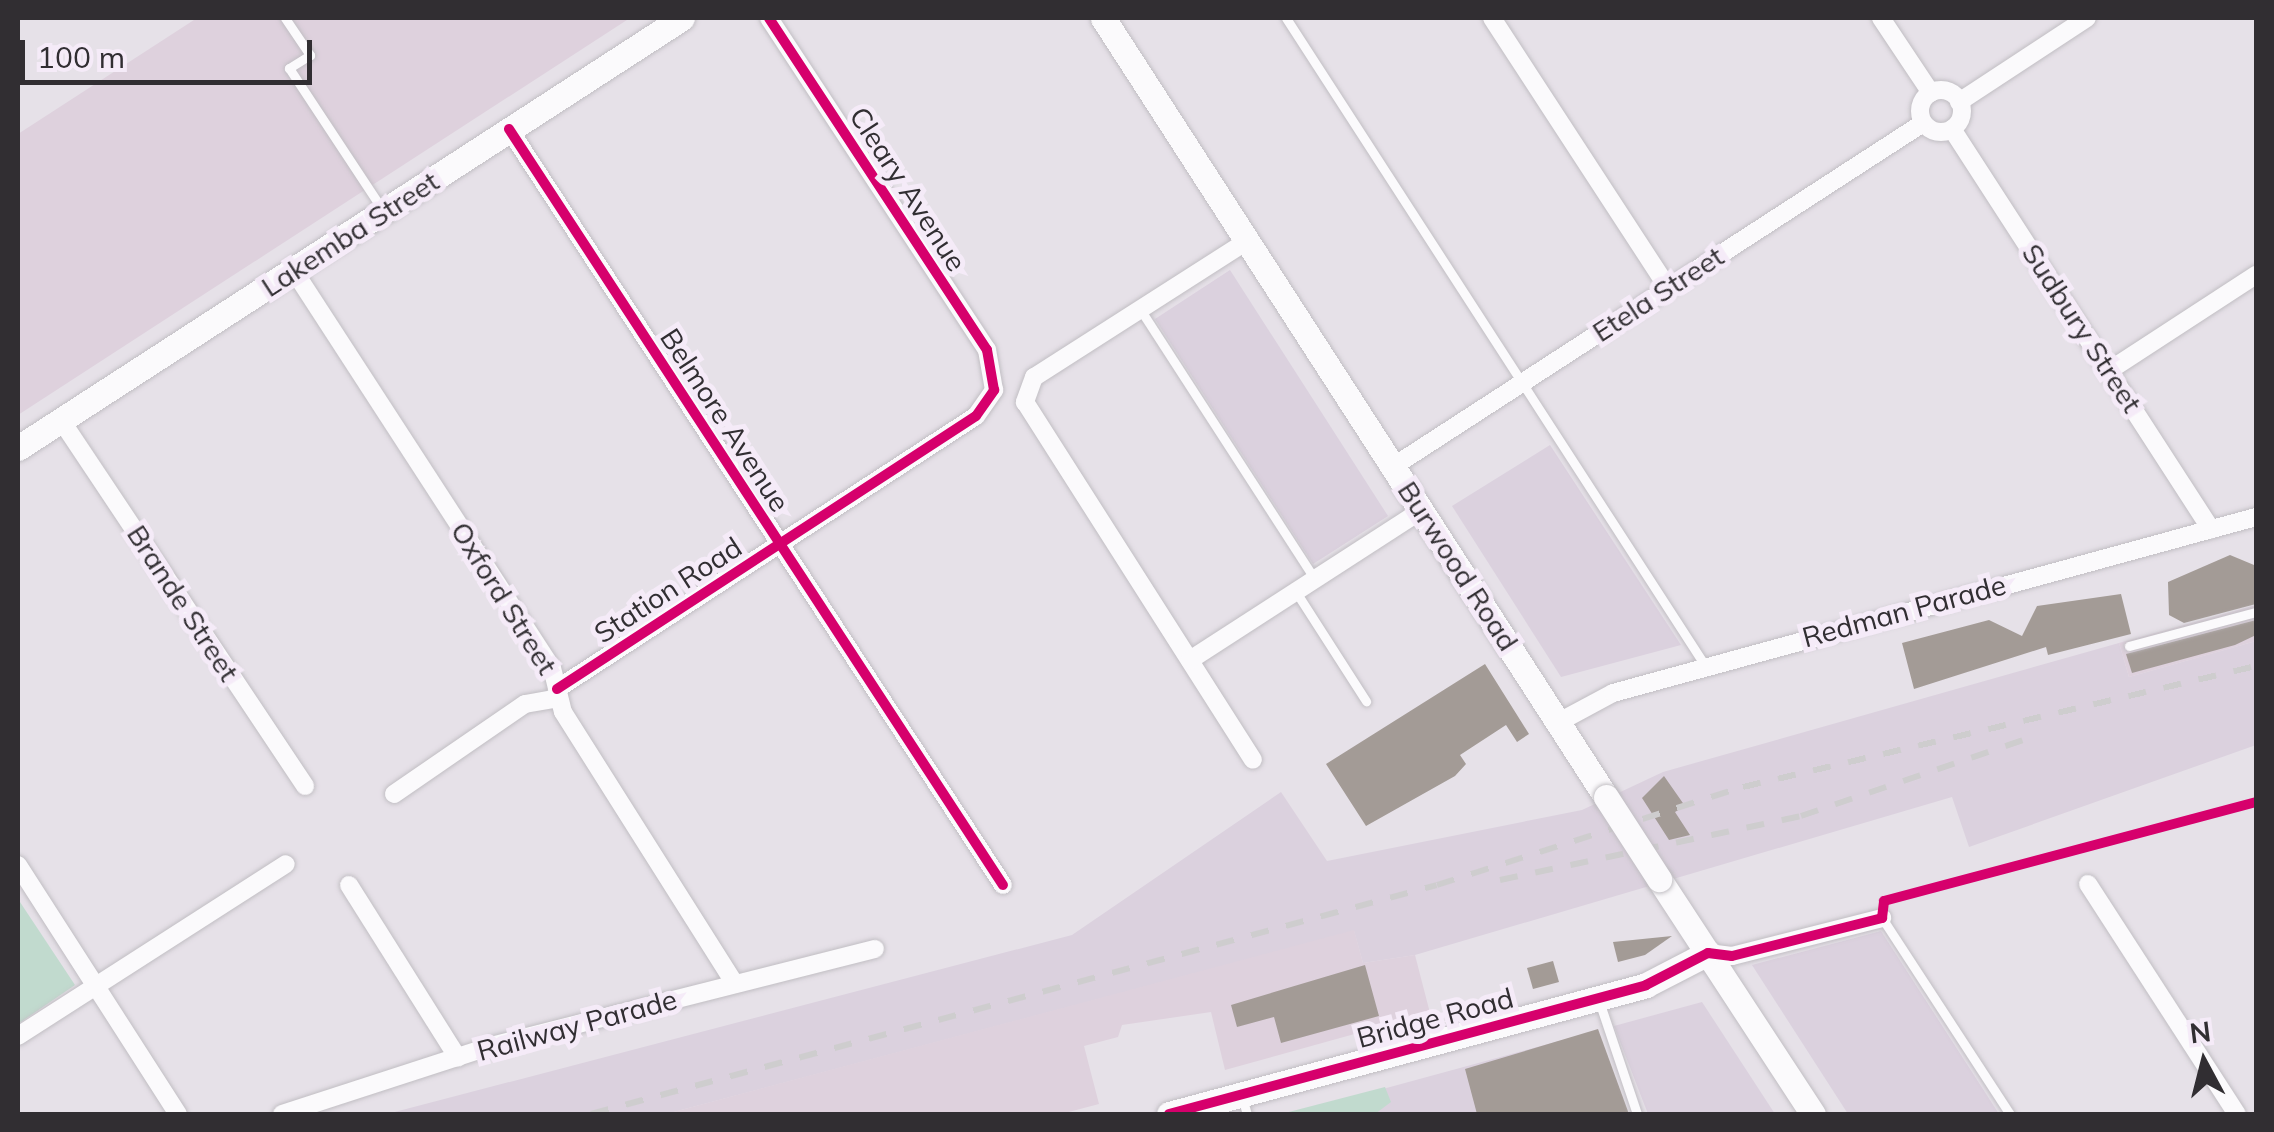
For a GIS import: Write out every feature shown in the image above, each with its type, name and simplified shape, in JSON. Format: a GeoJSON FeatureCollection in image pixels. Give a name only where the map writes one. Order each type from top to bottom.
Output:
{"type":"FeatureCollection","features":[{"type":"Feature","properties":{"kind":"main road","name":"Lakemba Street"},"geometry":{"type":"LineString","coordinates":[[18,448],[682,18]]}},
{"type":"Feature","properties":{"kind":"main road","name":"Burwood Road"},"geometry":{"type":"LineString","coordinates":[[1102,18],[1813,1114]]}},
{"type":"Feature","properties":{"kind":"main road","name":"Bridge Road"},"geometry":{"type":"LineString","coordinates":[[1169,1114],[1234,1106],[1599,999],[1708,953]]}},
{"type":"Feature","properties":{"kind":"street","name":"Cleary Avenue"},"geometry":{"type":"LineString","coordinates":[[770,18],[987,350],[994,390]]}},
{"type":"Feature","properties":{"kind":"street"},"geometry":{"type":"LineString","coordinates":[[1492,18],[1668,288]]}},
{"type":"Feature","properties":{"kind":"street"},"geometry":{"type":"LineString","coordinates":[[1881,18],[1931,93],[1959,102]]}},
{"type":"Feature","properties":{"kind":"street"},"geometry":{"type":"LineString","coordinates":[[1931,93],[1923,123],[1952,129],[1959,102],[2087,18]]}},
{"type":"Feature","properties":{"kind":"street","name":"Etela Street"},"geometry":{"type":"LineString","coordinates":[[1394,466],[1923,123]]}},
{"type":"Feature","properties":{"kind":"street","name":"Belmore Avenue"},"geometry":{"type":"LineString","coordinates":[[509,129],[1003,884]]}},
{"type":"Feature","properties":{"kind":"street","name":"Sudbury Street"},"geometry":{"type":"LineString","coordinates":[[1952,129],[2211,529]]}},
{"type":"Feature","properties":{"kind":"street"},"geometry":{"type":"LineString","coordinates":[[1247,241],[1034,377],[1025,395],[1253,760]]}},
{"type":"Feature","properties":{"kind":"street","name":"Oxford Street"},"geometry":{"type":"LineString","coordinates":[[294,271],[732,980]]}},
{"type":"Feature","properties":{"kind":"street"},"geometry":{"type":"LineString","coordinates":[[2110,370],[2256,274]]}},
{"type":"Feature","properties":{"kind":"street","name":"Station Road"},"geometry":{"type":"LineString","coordinates":[[394,794],[525,704],[558,693],[976,416],[994,390]]}},
{"type":"Feature","properties":{"kind":"street","name":"Brande Street"},"geometry":{"type":"LineString","coordinates":[[61,420],[306,786]]}},
{"type":"Feature","properties":{"kind":"street"},"geometry":{"type":"LineString","coordinates":[[1190,660],[1422,510]]}},
{"type":"Feature","properties":{"kind":"street","name":"Redman Parade"},"geometry":{"type":"LineString","coordinates":[[1559,722],[1613,693],[2256,517]]}},
{"type":"Feature","properties":{"kind":"street"},"geometry":{"type":"LineString","coordinates":[[18,1036],[286,864]]}},
{"type":"Feature","properties":{"kind":"street"},"geometry":{"type":"LineString","coordinates":[[18,865],[178,1114]]}},
{"type":"Feature","properties":{"kind":"street"},"geometry":{"type":"LineString","coordinates":[[2088,884],[2238,1114]]}},
{"type":"Feature","properties":{"kind":"street"},"geometry":{"type":"LineString","coordinates":[[349,885],[458,1058]]}},
{"type":"Feature","properties":{"kind":"street"},"geometry":{"type":"LineString","coordinates":[[1708,953],[1732,956],[1882,918]]}},
{"type":"Feature","properties":{"kind":"street","name":"Railway Parade"},"geometry":{"type":"LineString","coordinates":[[282,1114],[458,1058],[732,980],[875,949]]}},
{"type":"Feature","properties":{"kind":"lane"},"geometry":{"type":"LineString","coordinates":[[285,18],[310,55],[289,68],[384,212]]}},
{"type":"Feature","properties":{"kind":"lane"},"geometry":{"type":"LineString","coordinates":[[1286,18],[1706,666]]}},
{"type":"Feature","properties":{"kind":"lane"},"geometry":{"type":"LineString","coordinates":[[1140,310],[1315,579]]}},
{"type":"Feature","properties":{"kind":"lane"},"geometry":{"type":"LineString","coordinates":[[1296,592],[1366,701]]}},
{"type":"Feature","properties":{"kind":"lane"},"geometry":{"type":"LineString","coordinates":[[2129,646],[2256,612]]}},
{"type":"Feature","properties":{"kind":"lane"},"geometry":{"type":"LineString","coordinates":[[1882,918],[2010,1114]]}},
{"type":"Feature","properties":{"kind":"lane"},"geometry":{"type":"LineString","coordinates":[[1599,999],[1636,1114]]}},
{"type":"Feature","properties":{"kind":"shaded area"},"geometry":{"type":"Polygon","coordinates":[[[197,18],[630,18],[18,415],[18,134],[197,18]]]}},
{"type":"Feature","properties":{"kind":"shaded area"},"geometry":{"type":"Polygon","coordinates":[[[1230,270],[1388,516],[1313,564],[1155,319],[1230,270]]]}},
{"type":"Feature","properties":{"kind":"shaded area"},"geometry":{"type":"Polygon","coordinates":[[[1550,445],[1681,645],[1561,677],[1452,506],[1550,445]]]}},
{"type":"Feature","properties":{"kind":"shaded area"},"geometry":{"type":"Polygon","coordinates":[[[2256,605],[2256,641],[2129,677],[2119,643],[2256,605]]]}},
{"type":"Feature","properties":{"kind":"shaded area"},"geometry":{"type":"Polygon","coordinates":[[[2256,641],[2256,745],[1969,847],[1952,797],[1415,955],[1363,963],[1354,931],[666,1114],[387,1114],[1072,935],[1281,792],[1327,861],[1582,810],[1663,772],[2119,643],[2129,677],[2256,641]]]}},
{"type":"Feature","properties":{"kind":"shaded area"},"geometry":{"type":"Polygon","coordinates":[[[1354,930],[1363,963],[1415,955],[1430,1013],[1225,1070],[1211,1012],[1122,1025],[1118,1037],[1084,1046],[1099,1104],[1061,1114],[666,1114],[1354,930]]]}},
{"type":"Feature","properties":{"kind":"shaded area"},"geometry":{"type":"Polygon","coordinates":[[[1881,931],[1999,1114],[1848,1114],[1752,965],[1881,931]]]}},
{"type":"Feature","properties":{"kind":"shaded area"},"geometry":{"type":"Polygon","coordinates":[[[1702,1002],[1775,1114],[1648,1114],[1614,1026],[1702,1002]]]}},
{"type":"Feature","properties":{"kind":"shaded area"},"geometry":{"type":"Polygon","coordinates":[[[1596,1031],[1627,1114],[1291,1114],[1596,1031]]]}},
{"type":"Feature","properties":{"kind":"green space"},"geometry":{"type":"Polygon","coordinates":[[[18,899],[75,985],[18,1024],[18,899]]]}},
{"type":"Feature","properties":{"kind":"green space"},"geometry":{"type":"Polygon","coordinates":[[[1385,1087],[1391,1102],[1375,1114],[1281,1114],[1385,1087]]]}},
{"type":"Feature","properties":{"kind":"building"},"geometry":{"type":"Polygon","coordinates":[[[2230,555],[2254,565],[2256,604],[2184,623],[2169,615],[2168,582],[2230,555]]]}},
{"type":"Feature","properties":{"kind":"building"},"geometry":{"type":"Polygon","coordinates":[[[2121,594],[2131,634],[2048,655],[2046,647],[1914,689],[1902,643],[1989,620],[2022,636],[2037,606],[2121,594]]]}},
{"type":"Feature","properties":{"kind":"building"},"geometry":{"type":"Polygon","coordinates":[[[2256,620],[2256,635],[2235,645],[2132,673],[2126,654],[2256,620]]]}},
{"type":"Feature","properties":{"kind":"building"},"geometry":{"type":"Polygon","coordinates":[[[1485,664],[1529,734],[1517,742],[1506,725],[1460,755],[1466,764],[1455,776],[1366,826],[1326,764],[1485,664]]]}},
{"type":"Feature","properties":{"kind":"building"},"geometry":{"type":"Polygon","coordinates":[[[1664,776],[1685,806],[1675,812],[1690,835],[1669,840],[1642,798],[1664,776]]]}},
{"type":"Feature","properties":{"kind":"building"},"geometry":{"type":"Polygon","coordinates":[[[1672,936],[1645,955],[1618,962],[1613,942],[1672,936]]]}},
{"type":"Feature","properties":{"kind":"building"},"geometry":{"type":"Polygon","coordinates":[[[1553,961],[1559,982],[1533,989],[1527,968],[1553,961]]]}},
{"type":"Feature","properties":{"kind":"building"},"geometry":{"type":"Polygon","coordinates":[[[1365,965],[1379,1016],[1281,1043],[1274,1017],[1237,1027],[1231,1005],[1365,965]]]}},
{"type":"Feature","properties":{"kind":"building"},"geometry":{"type":"Polygon","coordinates":[[[1598,1029],[1629,1114],[1477,1114],[1465,1069],[1598,1029]]]}},
{"type":"Feature","properties":{"kind":"railway"},"geometry":{"type":"LineString","coordinates":[[591,1114],[1437,885],[1743,787],[2256,666]]}},
{"type":"Feature","properties":{"kind":"railway"},"geometry":{"type":"LineString","coordinates":[[1500,880],[1801,816],[2034,736]]}},
{"type":"Feature","properties":{"kind":"cycle path"},"geometry":{"type":"LineString","coordinates":[[557,689],[976,416],[994,390],[987,350],[769,18]]}},
{"type":"Feature","properties":{"kind":"cycle path"},"geometry":{"type":"LineString","coordinates":[[509,129],[1003,885]]}},
{"type":"Feature","properties":{"kind":"cycle path"},"geometry":{"type":"LineString","coordinates":[[1169,1114],[1646,985],[1708,953],[1732,956],[1882,918],[1884,901],[2256,802]]}}]}
